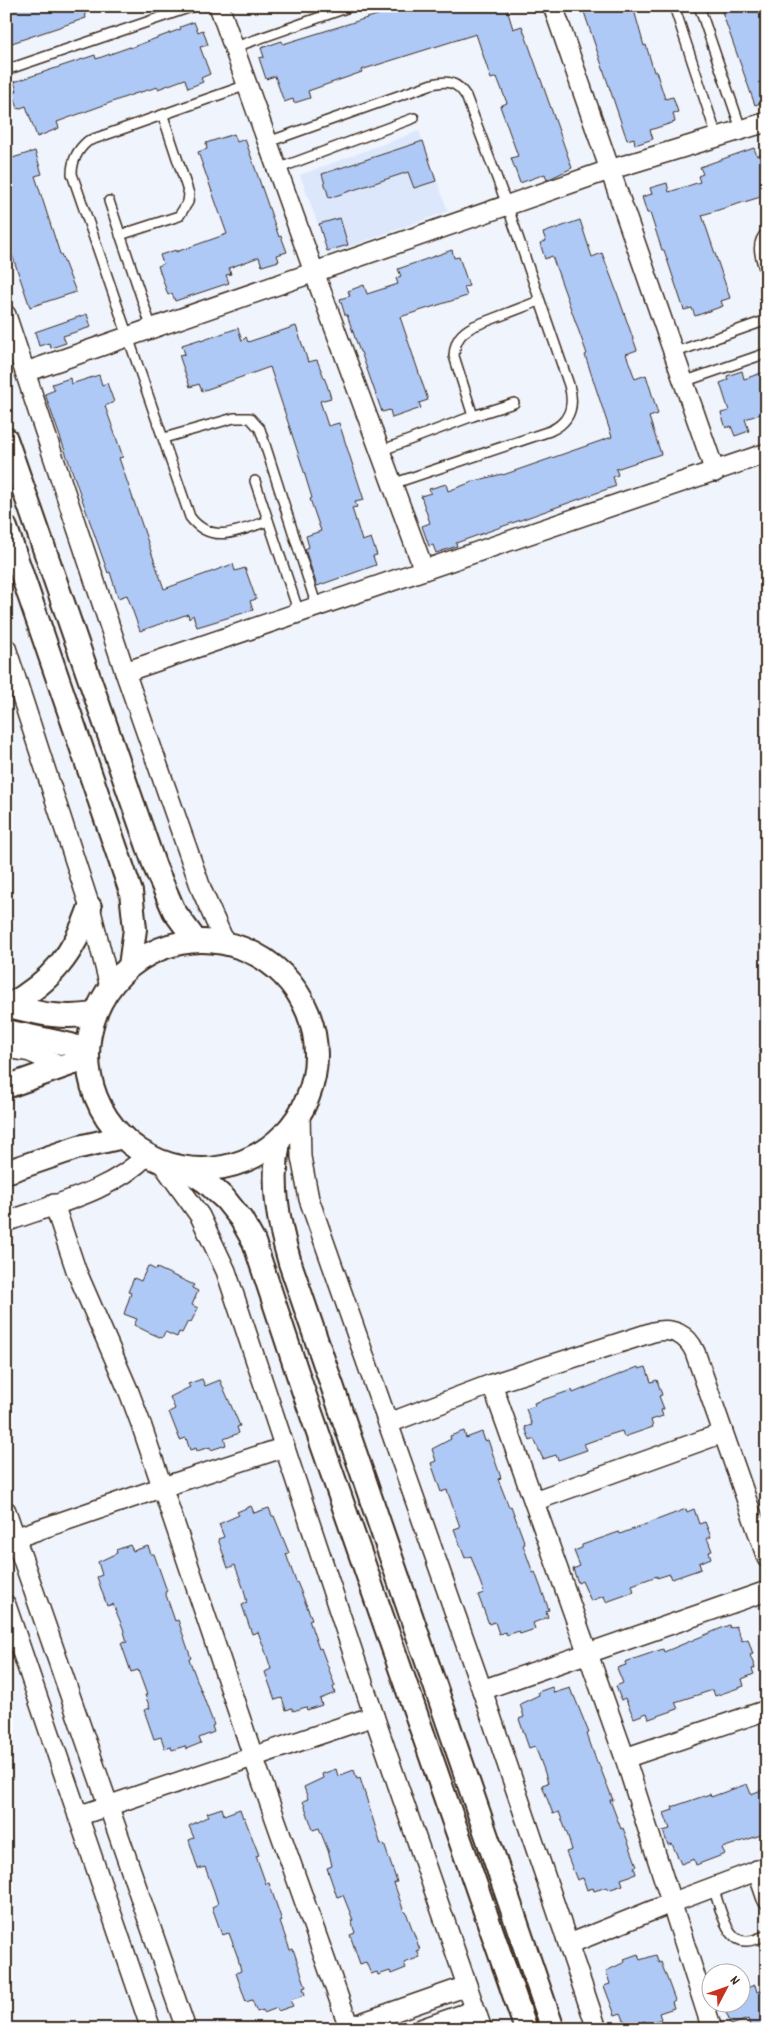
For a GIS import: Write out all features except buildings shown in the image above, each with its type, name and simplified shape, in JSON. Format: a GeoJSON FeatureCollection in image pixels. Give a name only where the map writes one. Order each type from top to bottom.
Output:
{"type":"FeatureCollection","features":[{"type":"Feature","properties":{"kind":"street"},"geometry":{"type":"LineString","coordinates":[[219,6],[314,272],[424,570]]}},
{"type":"Feature","properties":{"kind":"street"},"geometry":{"type":"LineString","coordinates":[[553,6],[715,472]]}},
{"type":"Feature","properties":{"kind":"street"},"geometry":{"type":"LineString","coordinates":[[26,372],[609,170],[767,122]]}},
{"type":"Feature","properties":{"kind":"street"},"geometry":{"type":"LineString","coordinates":[[6,315],[125,672],[202,891],[225,943]]}},
{"type":"Feature","properties":{"kind":"street"},"geometry":{"type":"LineString","coordinates":[[6,439],[155,867],[174,911],[196,941]]}},
{"type":"Feature","properties":{"kind":"street"},"geometry":{"type":"LineString","coordinates":[[125,672],[767,454]]}},
{"type":"Feature","properties":{"kind":"street"},"geometry":{"type":"LineString","coordinates":[[6,528],[131,892],[135,929],[130,966]]}},
{"type":"Feature","properties":{"kind":"street"},"geometry":{"type":"LineString","coordinates":[[6,648],[12,679],[90,907],[110,987]]}},
{"type":"Feature","properties":{"kind":"street"},"geometry":{"type":"LineString","coordinates":[[7,1005],[27,995],[45,982],[60,966],[73,948],[83,928],[90,907]]}},
{"type":"Feature","properties":{"kind":"street"},"geometry":{"type":"LineString","coordinates":[[6,1222],[108,1184],[155,1159],[184,1168],[210,1170],[235,1166],[258,1156],[279,1141],[300,1115],[313,1086],[317,1056],[313,1024],[300,996],[281,971],[255,954],[225,943],[196,941],[172,944],[150,953],[130,966],[110,987],[95,1014],[90,1032],[88,1054],[92,1087],[104,1114],[123,1137],[155,1159],[196,1210],[218,1253],[482,2029]]}},
{"type":"Feature","properties":{"kind":"street"},"geometry":{"type":"LineString","coordinates":[[7,1005],[51,1016],[71,1017],[95,1014]]}},
{"type":"Feature","properties":{"kind":"street"},"geometry":{"type":"LineString","coordinates":[[6,1031],[71,1045],[88,1054]]}},
{"type":"Feature","properties":{"kind":"street"},"geometry":{"type":"LineString","coordinates":[[6,1048],[30,1052],[64,1066]]}},
{"type":"Feature","properties":{"kind":"street"},"geometry":{"type":"LineString","coordinates":[[6,1087],[64,1066],[88,1054]]}},
{"type":"Feature","properties":{"kind":"street"},"geometry":{"type":"LineString","coordinates":[[300,1115],[301,1157],[308,1199],[389,1423],[482,1690],[597,2029]]}},
{"type":"Feature","properties":{"kind":"street"},"geometry":{"type":"LineString","coordinates":[[6,1172],[79,1147],[123,1137]]}},
{"type":"Feature","properties":{"kind":"street"},"geometry":{"type":"LineString","coordinates":[[279,1141],[275,1179],[276,1208],[290,1263],[553,2029]]}},
{"type":"Feature","properties":{"kind":"street"},"geometry":{"type":"LineString","coordinates":[[184,1168],[206,1182],[225,1199],[241,1220],[254,1242],[303,1390],[526,2029]]}},
{"type":"Feature","properties":{"kind":"street"},"geometry":{"type":"LineString","coordinates":[[54,1204],[76,1270],[129,1392],[347,2028],[467,1986]]}},
{"type":"Feature","properties":{"kind":"street"},"geometry":{"type":"LineString","coordinates":[[389,1423],[492,1384],[653,1332],[670,1330],[686,1337],[691,1344],[767,1558]]}},
{"type":"Feature","properties":{"kind":"street"},"geometry":{"type":"LineString","coordinates":[[492,1384],[625,1758],[712,2029]]}},
{"type":"Feature","properties":{"kind":"street"},"geometry":{"type":"LineString","coordinates":[[534,1501],[724,1433]]}},
{"type":"Feature","properties":{"kind":"street"},"geometry":{"type":"LineString","coordinates":[[11,1540],[162,1487],[285,1447]]}},
{"type":"Feature","properties":{"kind":"street"},"geometry":{"type":"LineString","coordinates":[[6,1511],[11,1540],[108,1805],[186,2029]]}},
{"type":"Feature","properties":{"kind":"street"},"geometry":{"type":"LineString","coordinates":[[482,1690],[588,1655],[767,1591]]}},
{"type":"Feature","properties":{"kind":"street"},"geometry":{"type":"LineString","coordinates":[[6,1605],[151,2029]]}},
{"type":"Feature","properties":{"kind":"street"},"geometry":{"type":"LineString","coordinates":[[625,1758],[767,1710]]}},
{"type":"Feature","properties":{"kind":"street"},"geometry":{"type":"LineString","coordinates":[[78,1816],[374,1716]]}},
{"type":"Feature","properties":{"kind":"street"},"geometry":{"type":"LineString","coordinates":[[569,1944],[671,1902],[762,1869],[767,1898]]}},
{"type":"Feature","properties":{"kind":"street"},"geometry":{"type":"LineString","coordinates":[[421,2029],[475,2010]]}},
{"type":"Feature","properties":{"kind":"lane"},"geometry":{"type":"LineString","coordinates":[[6,70],[194,6]]}},
{"type":"Feature","properties":{"kind":"lane"},"geometry":{"type":"LineString","coordinates":[[235,47],[352,6]]}},
{"type":"Feature","properties":{"kind":"lane"},"geometry":{"type":"LineString","coordinates":[[674,6],[717,137]]}},
{"type":"Feature","properties":{"kind":"lane"},"geometry":{"type":"LineString","coordinates":[[700,6],[741,129]]}},
{"type":"Feature","properties":{"kind":"lane"},"geometry":{"type":"LineString","coordinates":[[268,142],[432,84],[443,81],[454,83],[460,87],[466,96],[507,205],[572,395],[573,404],[565,421],[550,431],[392,484]]}},
{"type":"Feature","properties":{"kind":"lane"},"geometry":{"type":"LineString","coordinates":[[247,85],[88,141],[81,147],[72,164],[74,184],[187,507],[196,525],[214,534],[224,534],[268,521]]}},
{"type":"Feature","properties":{"kind":"lane"},"geometry":{"type":"LineString","coordinates":[[120,235],[179,216],[188,202],[189,194],[163,116]]}},
{"type":"Feature","properties":{"kind":"lane"},"geometry":{"type":"LineString","coordinates":[[277,169],[414,118]]}},
{"type":"Feature","properties":{"kind":"lane"},"geometry":{"type":"LineString","coordinates":[[108,201],[152,328]]}},
{"type":"Feature","properties":{"kind":"lane"},"geometry":{"type":"LineString","coordinates":[[767,232],[760,237],[759,247],[767,277]]}},
{"type":"Feature","properties":{"kind":"lane"},"geometry":{"type":"LineString","coordinates":[[473,416],[454,356],[454,346],[458,337],[465,330],[539,301]]}},
{"type":"Feature","properties":{"kind":"lane"},"geometry":{"type":"LineString","coordinates":[[673,353],[767,320]]}},
{"type":"Feature","properties":{"kind":"lane"},"geometry":{"type":"LineString","coordinates":[[684,382],[767,353]]}},
{"type":"Feature","properties":{"kind":"lane"},"geometry":{"type":"LineString","coordinates":[[380,451],[473,416],[514,403]]}},
{"type":"Feature","properties":{"kind":"lane"},"geometry":{"type":"LineString","coordinates":[[164,438],[234,418],[250,418],[260,429],[317,606]]}},
{"type":"Feature","properties":{"kind":"lane"},"geometry":{"type":"LineString","coordinates":[[255,481],[299,613]]}},
{"type":"Feature","properties":{"kind":"lane"},"geometry":{"type":"LineString","coordinates":[[713,1887],[728,1928],[733,1936],[747,1941],[767,1935]]}},
{"type":"Feature","properties":{"kind":"shaded area"},"geometry":{"type":"Polygon","coordinates":[[[419,131],[448,211],[329,254],[300,175],[419,131]]]}}]}
